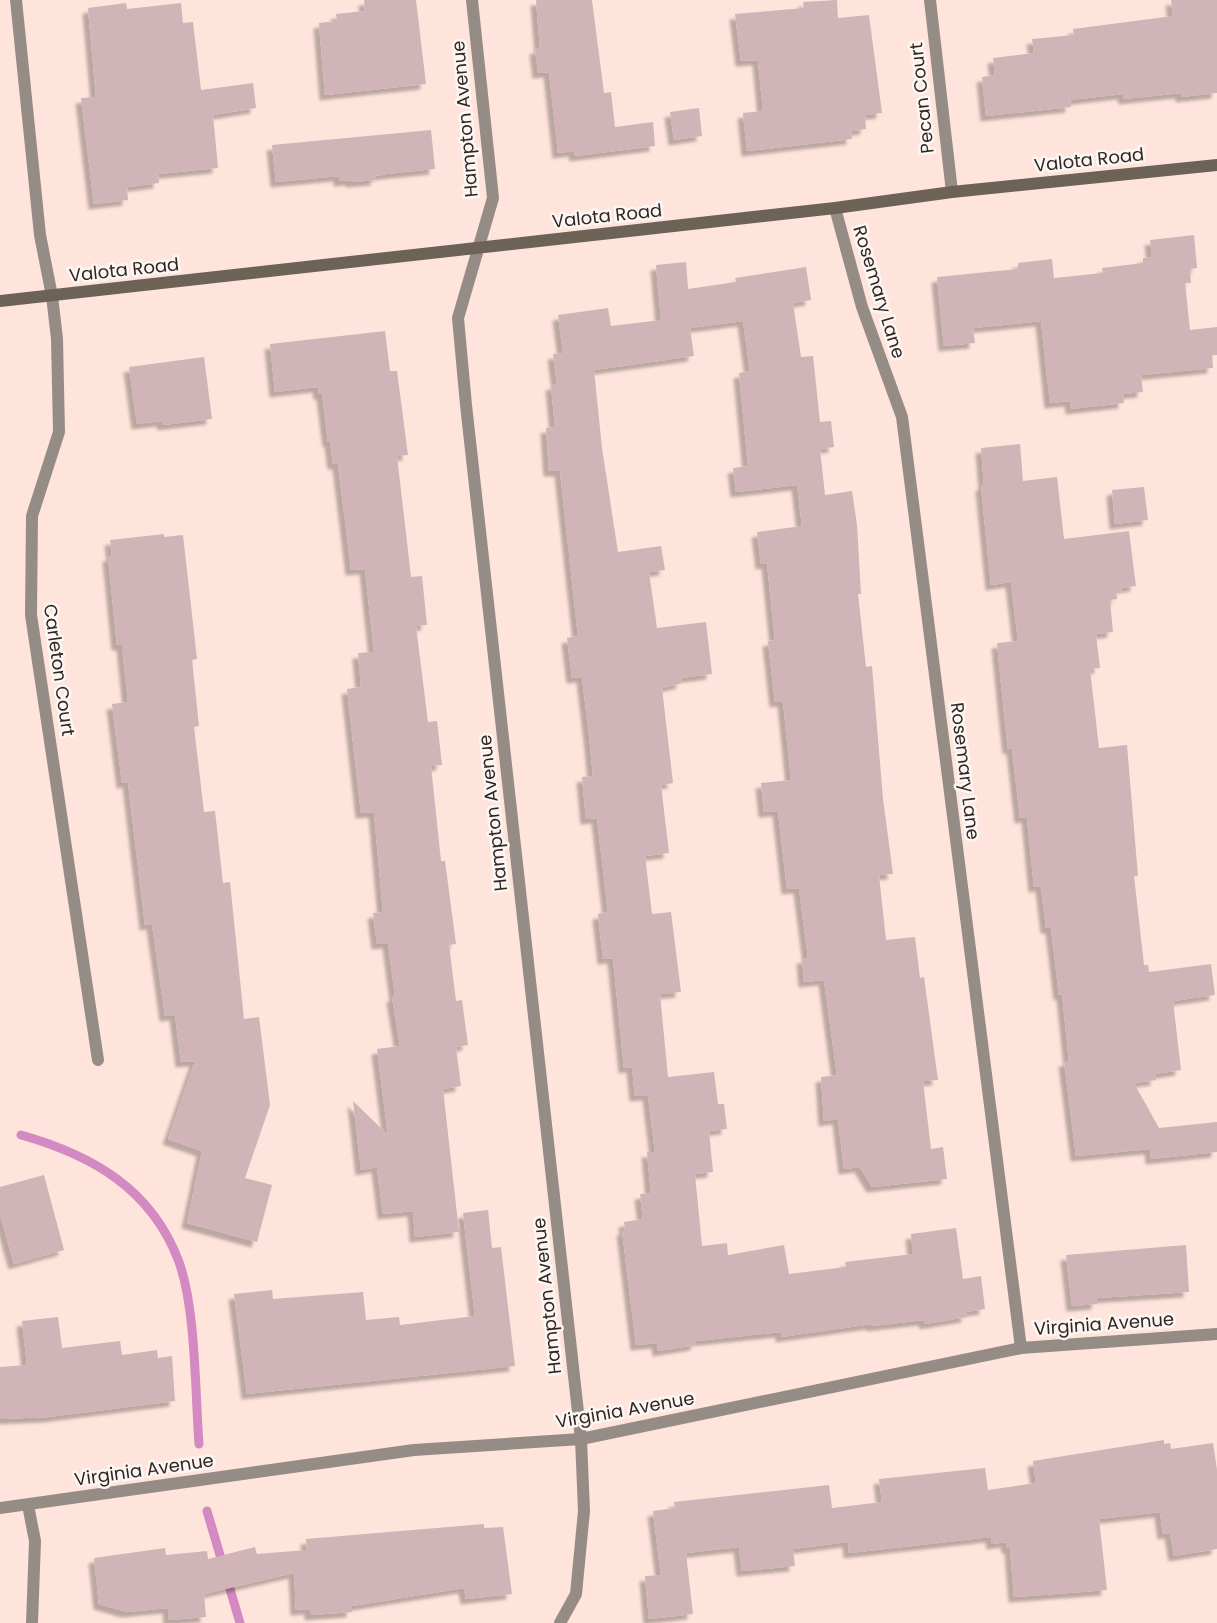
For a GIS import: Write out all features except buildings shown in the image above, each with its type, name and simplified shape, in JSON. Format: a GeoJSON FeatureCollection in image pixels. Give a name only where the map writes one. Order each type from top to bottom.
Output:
{"type":"FeatureCollection","features":[{"type":"Feature","properties":{"kind":"street","name":"Carleton Court"},"geometry":{"type":"LineString","coordinates":[[16,0],[39,235],[52,296],[57,339],[59,432],[32,516],[31,615],[98,1060]]}},
{"type":"Feature","properties":{"kind":"street","name":"Hampton Avenue"},"geometry":{"type":"LineString","coordinates":[[472,0],[493,198],[458,318],[581,1439],[584,1511],[576,1594],[560,1623]]}},
{"type":"Feature","properties":{"kind":"street","name":"Pecan Court"},"geometry":{"type":"LineString","coordinates":[[930,0],[952,192]]}},
{"type":"Feature","properties":{"kind":"street","name":"Valota Road"},"geometry":{"type":"LineString","coordinates":[[0,301],[835,208],[952,192],[1217,165]]}},
{"type":"Feature","properties":{"kind":"street","name":"Rosemary Lane"},"geometry":{"type":"LineString","coordinates":[[835,208],[862,307],[902,417],[1020,1348]]}},
{"type":"Feature","properties":{"kind":"street","name":"Virginia Avenue"},"geometry":{"type":"LineString","coordinates":[[0,1508],[414,1450],[581,1439],[1020,1348],[1217,1334]]}},
{"type":"Feature","properties":{"kind":"street"},"geometry":{"type":"LineString","coordinates":[[28,1505],[35,1541],[32,1623]]}},
{"type":"Feature","properties":{"kind":"waterway"},"geometry":{"type":"LineString","coordinates":[[21,1135],[72,1153],[116,1179],[136,1195],[153,1214],[167,1236],[179,1262],[189,1303],[199,1444]]}},
{"type":"Feature","properties":{"kind":"waterway"},"geometry":{"type":"LineString","coordinates":[[207,1511],[240,1623]]}}]}
